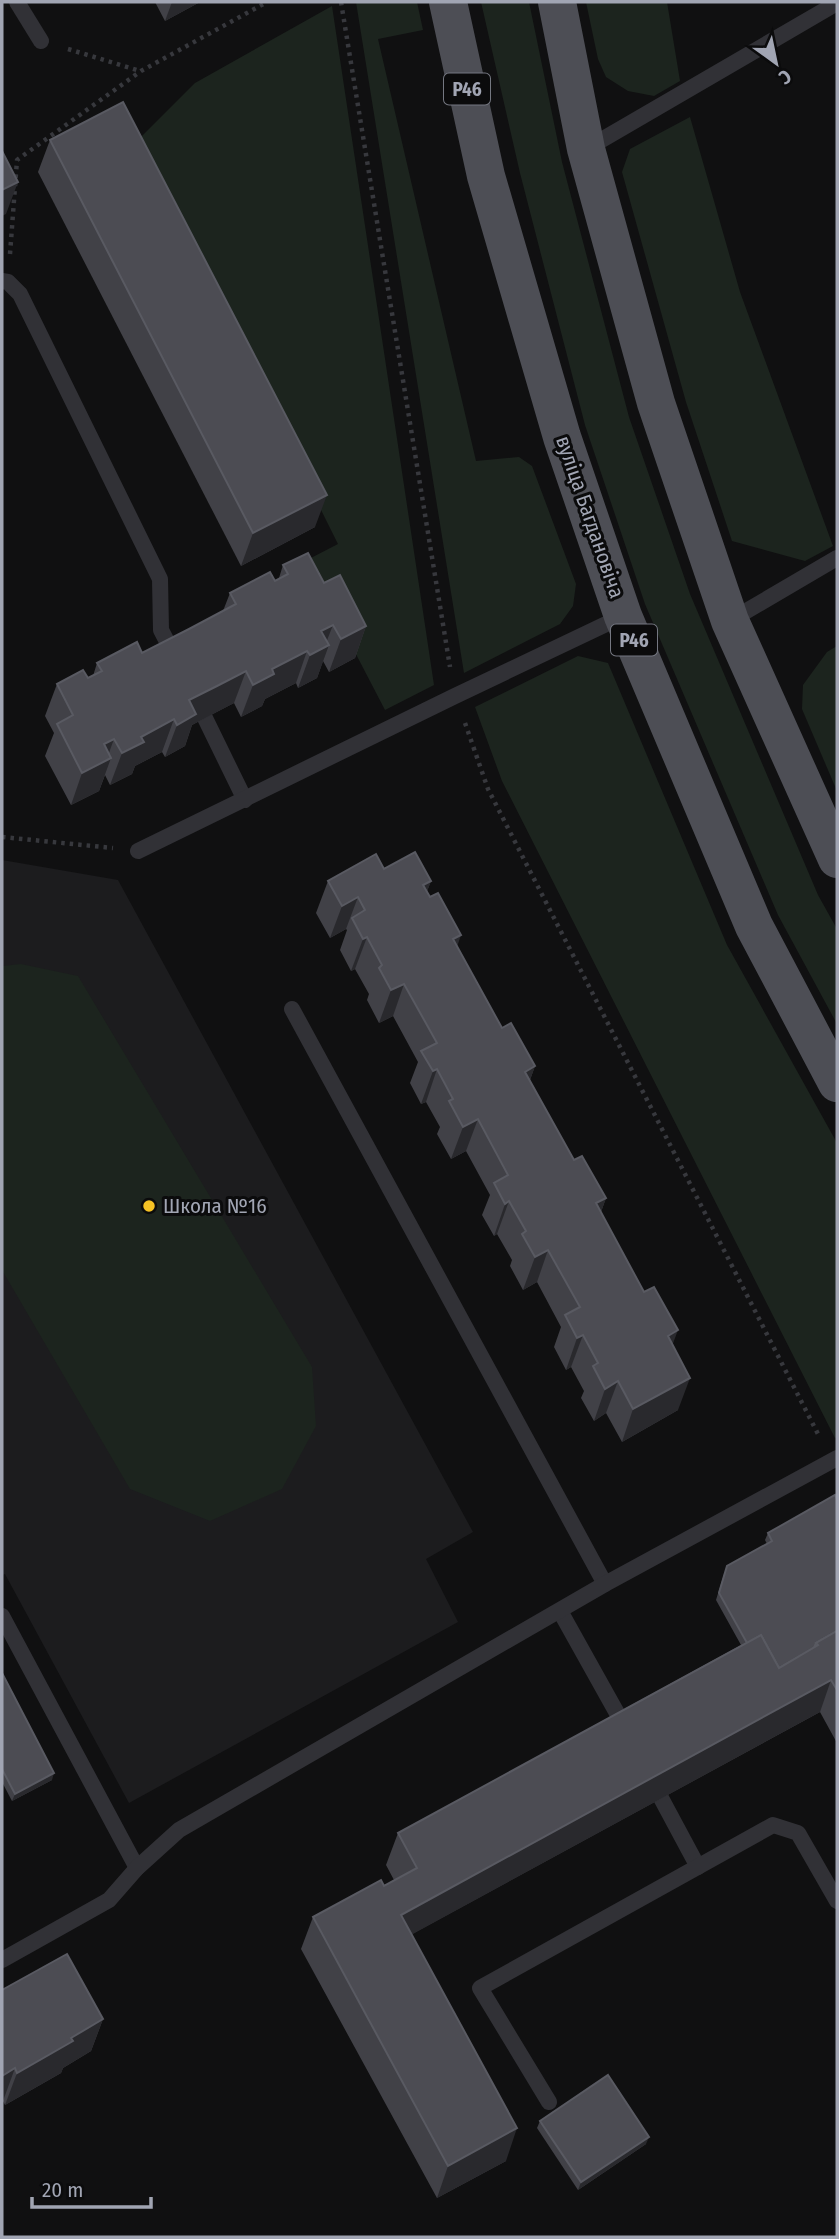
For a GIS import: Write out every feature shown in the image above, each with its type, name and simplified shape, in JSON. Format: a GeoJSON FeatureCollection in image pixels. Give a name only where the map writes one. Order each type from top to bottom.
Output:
{"type":"FeatureCollection","features":[{"type":"Feature","properties":{"kind":"main road","name":"вуліца Багдановіча"},"geometry":{"type":"LineString","coordinates":[[448,2],[489,189],[562,437],[623,615],[754,926],[837,1083]]}},
{"type":"Feature","properties":{"kind":"main road"},"geometry":{"type":"LineString","coordinates":[[557,2],[586,149],[656,404],[730,621],[837,859]]}},
{"type":"Feature","properties":{"kind":"lane"},"geometry":{"type":"LineString","coordinates":[[17,2],[41,41]]}},
{"type":"Feature","properties":{"kind":"lane"},"geometry":{"type":"LineString","coordinates":[[586,149],[837,2]]}},
{"type":"Feature","properties":{"kind":"lane"},"geometry":{"type":"LineString","coordinates":[[5,281],[20,294],[160,579],[161,630],[177,662]]}},
{"type":"Feature","properties":{"kind":"lane"},"geometry":{"type":"LineString","coordinates":[[730,621],[837,558]]}},
{"type":"Feature","properties":{"kind":"lane"},"geometry":{"type":"LineString","coordinates":[[138,851],[623,615]]}},
{"type":"Feature","properties":{"kind":"lane"},"geometry":{"type":"LineString","coordinates":[[205,718],[246,800]]}},
{"type":"Feature","properties":{"kind":"lane"},"geometry":{"type":"LineString","coordinates":[[292,1009],[605,1584]]}},
{"type":"Feature","properties":{"kind":"lane"},"geometry":{"type":"LineString","coordinates":[[2,1960],[109,1900],[137,1868],[179,1830],[605,1584],[834,1459]]}},
{"type":"Feature","properties":{"kind":"lane"},"geometry":{"type":"LineString","coordinates":[[560,1611],[628,1733]]}},
{"type":"Feature","properties":{"kind":"lane"},"geometry":{"type":"LineString","coordinates":[[2,1616],[137,1868]]}},
{"type":"Feature","properties":{"kind":"lane"},"geometry":{"type":"LineString","coordinates":[[661,1798],[698,1867]]}},
{"type":"Feature","properties":{"kind":"lane"},"geometry":{"type":"LineString","coordinates":[[549,2102],[480,1988],[773,1825],[798,1833],[837,1901]]}},
{"type":"Feature","properties":{"kind":"path"},"geometry":{"type":"LineString","coordinates":[[5,281],[17,160],[141,71],[267,2]]}},
{"type":"Feature","properties":{"kind":"path"},"geometry":{"type":"LineString","coordinates":[[341,2],[455,696],[488,789],[834,1459]]}},
{"type":"Feature","properties":{"kind":"path"},"geometry":{"type":"LineString","coordinates":[[41,41],[141,71]]}},
{"type":"Feature","properties":{"kind":"path"},"geometry":{"type":"LineString","coordinates":[[2,837],[138,851]]}},
{"type":"Feature","properties":{"kind":"shaded area"},"geometry":{"type":"Polygon","coordinates":[[[356,2],[417,2],[423,30],[378,39],[476,461],[519,457],[532,466],[576,584],[573,606],[560,624],[464,673],[356,2]]]}},
{"type":"Feature","properties":{"kind":"shaded area"},"geometry":{"type":"Polygon","coordinates":[[[481,2],[529,2],[562,162],[629,417],[690,594],[818,895],[837,929],[837,1024],[778,915],[645,604],[585,425],[520,173],[481,2]]]}},
{"type":"Feature","properties":{"kind":"shaded area"},"geometry":{"type":"Polygon","coordinates":[[[586,2],[667,2],[680,81],[654,96],[628,91],[606,77],[598,59],[586,2]]]}},
{"type":"Feature","properties":{"kind":"shaded area"},"geometry":{"type":"Polygon","coordinates":[[[332,6],[434,685],[385,710],[307,560],[338,544],[137,141],[195,83],[332,6]]]}},
{"type":"Feature","properties":{"kind":"shaded area"},"geometry":{"type":"Polygon","coordinates":[[[690,117],[740,292],[833,546],[805,561],[732,541],[686,402],[622,172],[630,149],[690,117]]]}},
{"type":"Feature","properties":{"kind":"shaded area"},"geometry":{"type":"Polygon","coordinates":[[[837,646],[837,791],[802,709],[803,685],[827,652],[837,646]]]}},
{"type":"Feature","properties":{"kind":"shaded area"},"geometry":{"type":"Polygon","coordinates":[[[578,656],[608,663],[727,945],[837,1143],[835,1438],[502,781],[475,707],[578,656]]]}},
{"type":"Feature","properties":{"kind":"shaded area","name":"Школа №16"},"geometry":{"type":"Polygon","coordinates":[[[2,860],[118,880],[473,1532],[426,1559],[458,1622],[129,1803],[5,1574],[2,1575],[2,860]]]}},
{"type":"Feature","properties":{"kind":"shaded area"},"geometry":{"type":"Polygon","coordinates":[[[21,964],[78,976],[312,1367],[316,1426],[282,1489],[210,1521],[130,1489],[2,1270],[2,966],[21,964]]]}},
{"type":"Feature","properties":{"kind":"building"},"geometry":{"type":"Polygon","coordinates":[[[123,102],[327,495],[253,533],[50,140],[123,102]]]}},
{"type":"Feature","properties":{"kind":"building"},"geometry":{"type":"Polygon","coordinates":[[[2,151],[18,182],[2,190],[2,151]]]}},
{"type":"Feature","properties":{"kind":"building"},"geometry":{"type":"Polygon","coordinates":[[[308,553],[324,583],[340,575],[366,626],[341,639],[333,625],[321,631],[329,645],[310,655],[307,651],[272,669],[274,674],[253,685],[246,671],[189,700],[196,714],[177,725],[174,719],[141,737],[144,742],[122,753],[114,739],[104,744],[111,758],[82,773],[57,724],[73,715],[57,684],[83,670],[88,678],[102,671],[97,663],[137,642],[142,653],[189,629],[236,604],[230,593],[270,572],[275,581],[288,574],[283,565],[308,553]]]}},
{"type":"Feature","properties":{"kind":"building"},"geometry":{"type":"Polygon","coordinates":[[[415,852],[431,881],[423,885],[430,897],[438,893],[461,935],[453,939],[502,1028],[511,1023],[535,1066],[525,1072],[574,1160],[582,1156],[606,1198],[596,1203],[644,1292],[654,1287],[678,1330],[668,1336],[690,1378],[633,1409],[618,1381],[605,1389],[593,1366],[598,1363],[583,1335],[577,1338],[565,1315],[580,1307],[548,1250],[535,1257],[522,1234],[526,1231],[509,1201],[505,1204],[494,1183],[508,1175],[478,1119],[463,1127],[449,1101],[453,1099],[437,1069],[433,1071],[421,1051],[437,1043],[404,984],[391,990],[379,968],[382,965],[367,937],[363,939],[352,918],[365,910],[358,897],[342,906],[328,881],[376,854],[384,869],[415,852]]]}},
{"type":"Feature","properties":{"kind":"building"},"geometry":{"type":"Polygon","coordinates":[[[835,1495],[837,1631],[779,1668],[761,1635],[747,1643],[719,1593],[727,1566],[772,1541],[768,1533],[835,1495]]]}},
{"type":"Feature","properties":{"kind":"building"},"geometry":{"type":"Polygon","coordinates":[[[837,1631],[837,1690],[831,1680],[401,1915],[517,2128],[448,2166],[313,1917],[381,1880],[384,1886],[417,1868],[398,1833],[761,1635],[779,1668],[837,1631]]]}},
{"type":"Feature","properties":{"kind":"building"},"geometry":{"type":"Polygon","coordinates":[[[2,1673],[54,1773],[15,1794],[2,1769],[2,1673]]]}},
{"type":"Feature","properties":{"kind":"building"},"geometry":{"type":"Polygon","coordinates":[[[67,1954],[103,2019],[71,2038],[73,2041],[17,2073],[15,2068],[2,2076],[2,1990],[67,1954]]]}},
{"type":"Feature","properties":{"kind":"building"},"geometry":{"type":"Polygon","coordinates":[[[608,2075],[649,2137],[581,2182],[540,2121],[608,2075]]]}},
{"type":"Feature","properties":{"kind":"place","name":"Школа №16"},"geometry":{"type":"Point","coordinates":[149,1206]}}]}
